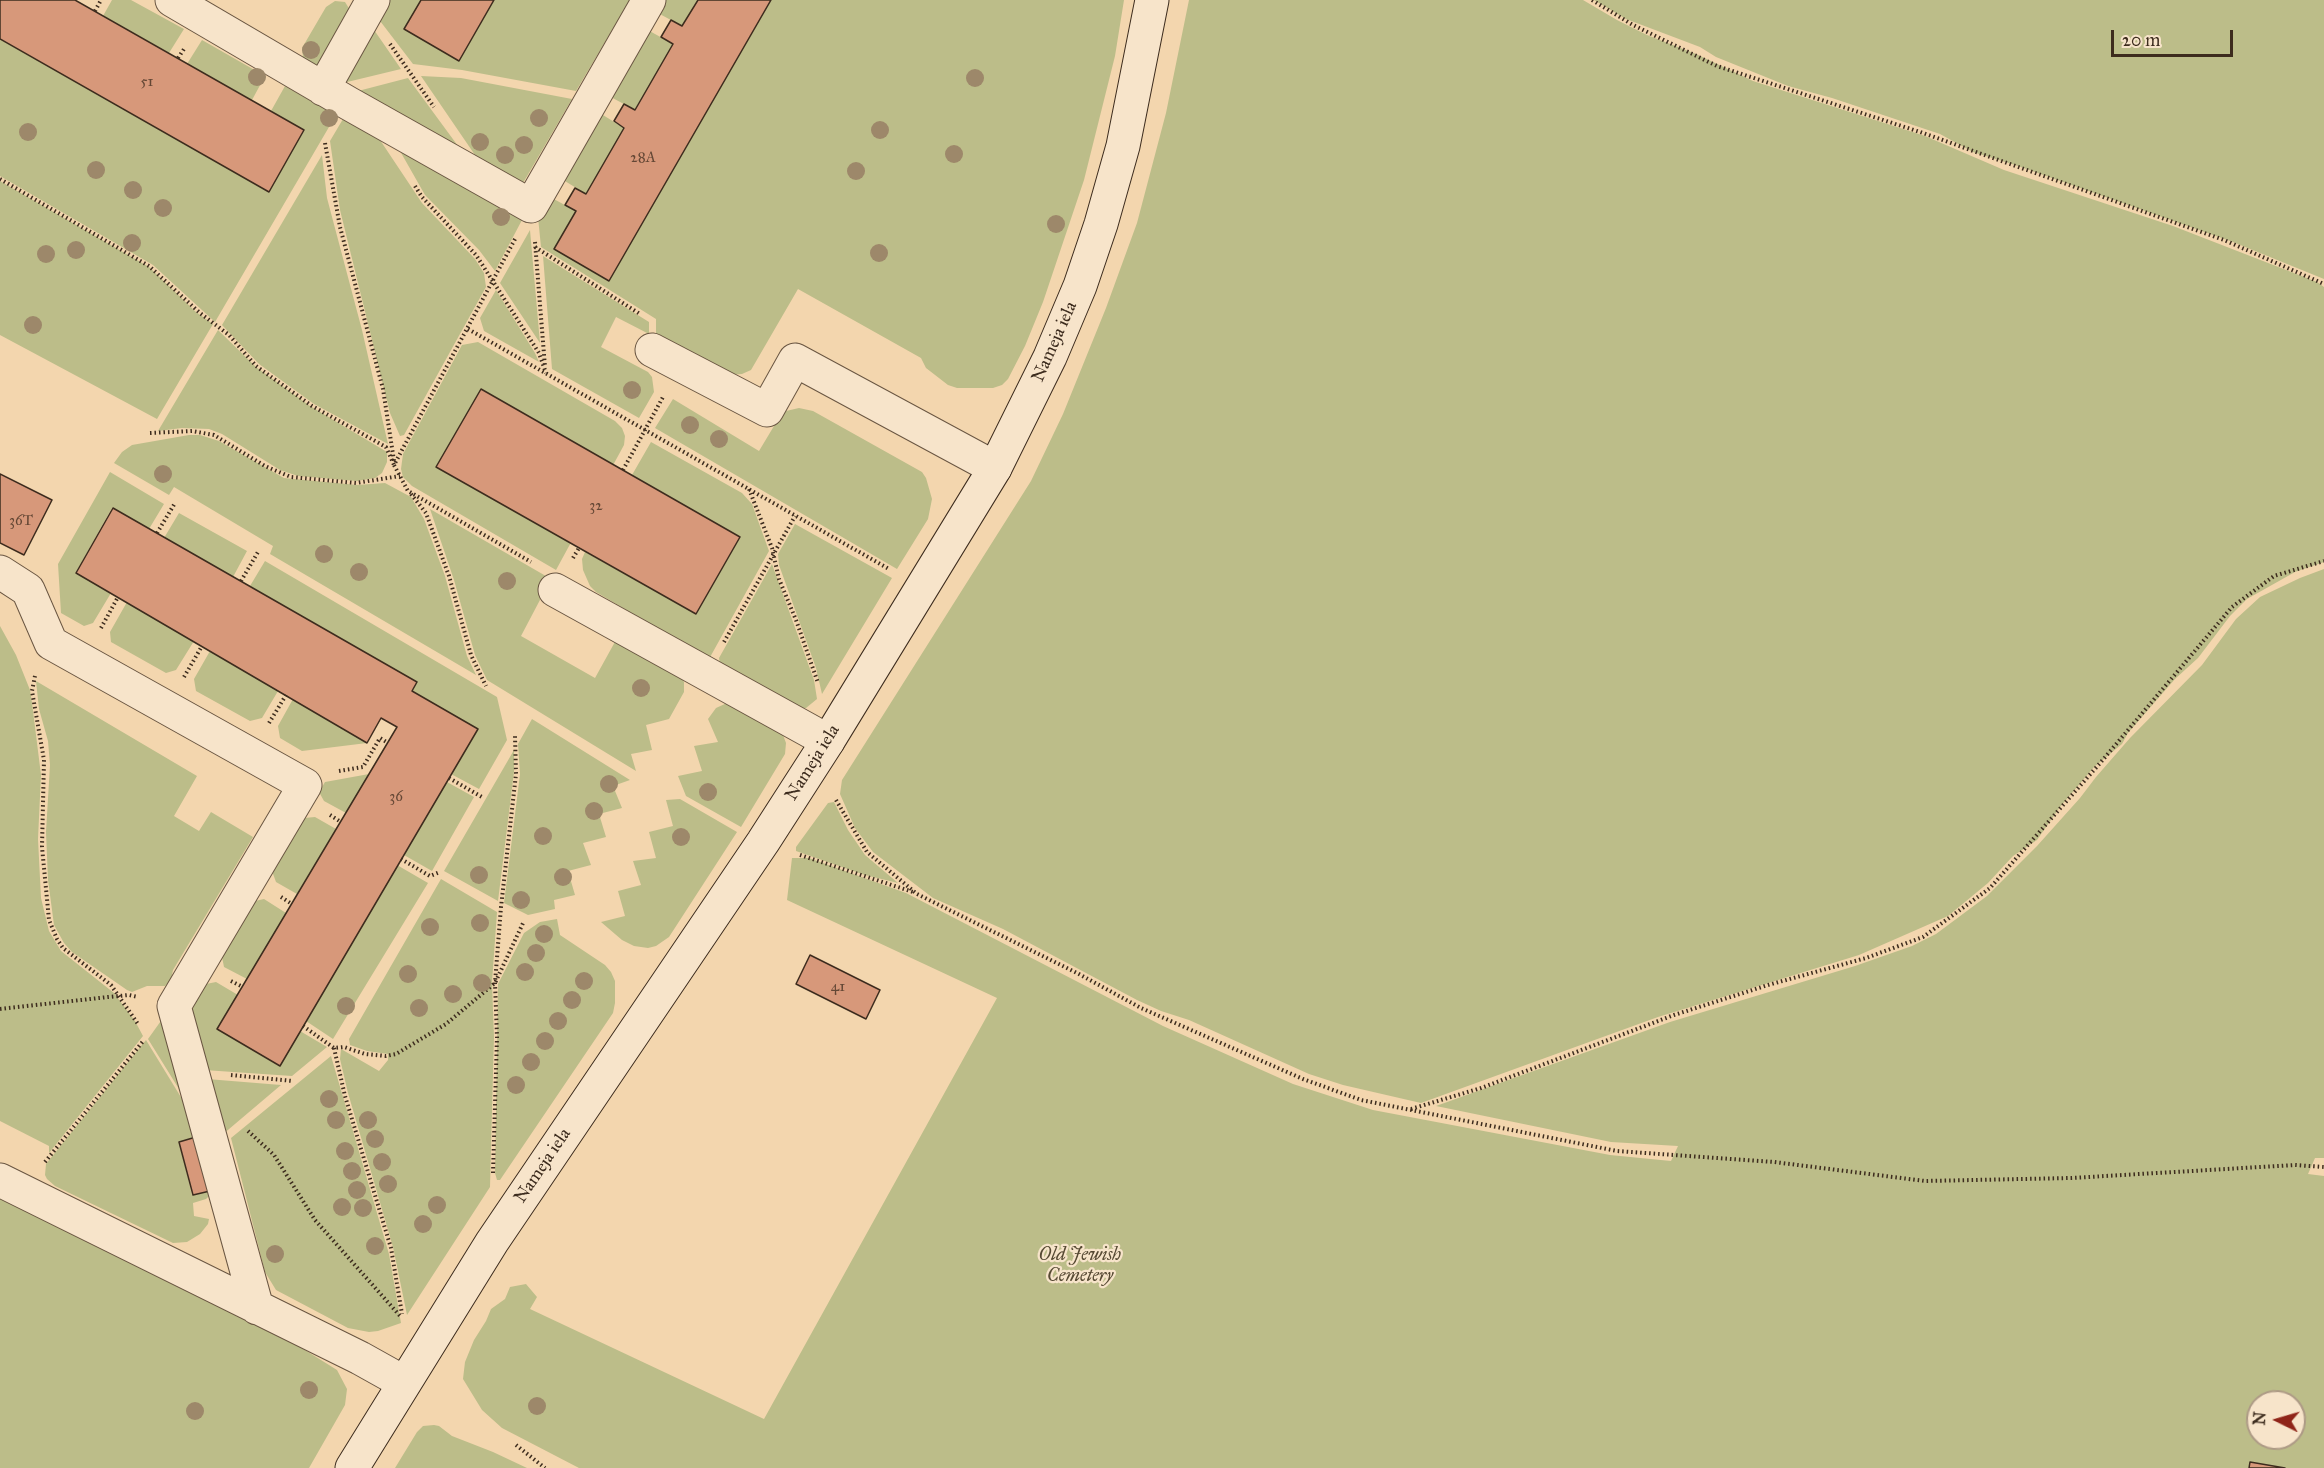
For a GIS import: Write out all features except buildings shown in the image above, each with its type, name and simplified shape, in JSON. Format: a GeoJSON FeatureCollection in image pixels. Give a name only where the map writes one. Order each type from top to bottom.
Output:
{"type":"FeatureCollection","features":[{"type":"Feature","properties":{"kind":"street"},"geometry":{"type":"LineString","coordinates":[[172,0],[323,89],[531,206],[649,0]]}},
{"type":"Feature","properties":{"kind":"street","name":"Nameja iela"},"geometry":{"type":"LineString","coordinates":[[352,1468],[492,1242],[763,842],[828,741],[995,468],[1050,357],[1080,286],[1094,245],[1123,146],[1152,0]]}},
{"type":"Feature","properties":{"kind":"street"},"geometry":{"type":"LineString","coordinates":[[323,89],[370,6]]}},
{"type":"Feature","properties":{"kind":"street"},"geometry":{"type":"LineString","coordinates":[[652,350],[767,410],[795,360],[995,468]]}},
{"type":"Feature","properties":{"kind":"street"},"geometry":{"type":"LineString","coordinates":[[0,572],[28,590],[51,643],[305,785],[174,1006],[257,1308]]}},
{"type":"Feature","properties":{"kind":"street"},"geometry":{"type":"LineString","coordinates":[[555,590],[828,741]]}},
{"type":"Feature","properties":{"kind":"street"},"geometry":{"type":"LineString","coordinates":[[11,1186],[360,1358],[404,1382]]}},
{"type":"Feature","properties":{"kind":"path"},"geometry":{"type":"LineString","coordinates":[[95,11],[101,0]]}},
{"type":"Feature","properties":{"kind":"path"},"geometry":{"type":"LineString","coordinates":[[1592,0],[1633,25],[1717,66],[1920,132],[2224,240],[2324,284]]}},
{"type":"Feature","properties":{"kind":"path"},"geometry":{"type":"LineString","coordinates":[[370,6],[435,108]]}},
{"type":"Feature","properties":{"kind":"path"},"geometry":{"type":"LineString","coordinates":[[325,142],[340,227],[383,389],[394,465]]}},
{"type":"Feature","properties":{"kind":"path"},"geometry":{"type":"LineString","coordinates":[[0,179],[149,266],[200,313],[229,335],[256,366],[312,406],[386,447],[408,491],[426,513],[449,576],[471,655],[486,686]]}},
{"type":"Feature","properties":{"kind":"path"},"geometry":{"type":"LineString","coordinates":[[410,179],[422,197],[476,255],[539,353],[546,373]]}},
{"type":"Feature","properties":{"kind":"path"},"geometry":{"type":"LineString","coordinates":[[531,206],[546,373]]}},
{"type":"Feature","properties":{"kind":"path"},"geometry":{"type":"LineString","coordinates":[[394,465],[494,281],[531,206]]}},
{"type":"Feature","properties":{"kind":"path"},"geometry":{"type":"LineString","coordinates":[[535,247],[652,321],[652,350]]}},
{"type":"Feature","properties":{"kind":"path"},"geometry":{"type":"LineString","coordinates":[[468,329],[922,588]]}},
{"type":"Feature","properties":{"kind":"path"},"geometry":{"type":"LineString","coordinates":[[623,470],[681,365]]}},
{"type":"Feature","properties":{"kind":"path"},"geometry":{"type":"LineString","coordinates":[[150,434],[192,431],[214,435],[265,466],[291,477],[356,483],[400,476]]}},
{"type":"Feature","properties":{"kind":"path"},"geometry":{"type":"LineString","coordinates":[[749,489],[773,555],[779,579],[817,679],[828,741],[834,796],[850,828],[867,852],[917,894]]}},
{"type":"Feature","properties":{"kind":"path"},"geometry":{"type":"LineString","coordinates":[[408,491],[553,575],[555,590]]}},
{"type":"Feature","properties":{"kind":"path"},"geometry":{"type":"LineString","coordinates":[[157,533],[175,503]]}},
{"type":"Feature","properties":{"kind":"path"},"geometry":{"type":"LineString","coordinates":[[711,676],[714,661],[795,516]]}},
{"type":"Feature","properties":{"kind":"path"},"geometry":{"type":"LineString","coordinates":[[241,581],[258,552]]}},
{"type":"Feature","properties":{"kind":"path"},"geometry":{"type":"LineString","coordinates":[[1410,1110],[1481,1088],[1674,1015],[1768,985],[1866,958],[1923,937],[1990,888],[2101,762],[2232,607],[2274,576],[2324,561]]}},
{"type":"Feature","properties":{"kind":"path"},"geometry":{"type":"LineString","coordinates":[[51,643],[33,680],[32,691],[45,760],[42,847],[49,920],[63,948],[111,985],[152,1048]]}},
{"type":"Feature","properties":{"kind":"path"},"geometry":{"type":"LineString","coordinates":[[493,1174],[497,1037],[495,983],[516,774],[515,736]]}},
{"type":"Feature","properties":{"kind":"path"},"geometry":{"type":"LineString","coordinates":[[305,785],[310,776],[363,767],[380,738],[388,743]]}},
{"type":"Feature","properties":{"kind":"path"},"geometry":{"type":"LineString","coordinates":[[449,778],[482,797]]}},
{"type":"Feature","properties":{"kind":"path"},"geometry":{"type":"LineString","coordinates":[[763,842],[917,894],[1057,963],[1141,1008],[1292,1075],[1361,1100],[1617,1151],[1774,1162],[1925,1181],[2071,1178],[2295,1165],[2324,1167]]}},
{"type":"Feature","properties":{"kind":"path"},"geometry":{"type":"LineString","coordinates":[[400,859],[429,876],[440,872]]}},
{"type":"Feature","properties":{"kind":"path"},"geometry":{"type":"LineString","coordinates":[[303,1026],[334,1048],[344,1047],[365,1054],[386,1056],[396,1054],[446,1024],[495,983],[524,921]]}},
{"type":"Feature","properties":{"kind":"path"},"geometry":{"type":"LineString","coordinates":[[0,1009],[129,995],[174,1006],[11,1186]]}},
{"type":"Feature","properties":{"kind":"path"},"geometry":{"type":"LineString","coordinates":[[241,1124],[274,1155],[315,1220],[381,1297],[404,1320],[391,1248],[345,1096],[334,1048]]}},
{"type":"Feature","properties":{"kind":"path"},"geometry":{"type":"LineString","coordinates":[[192,1072],[293,1081]]}},
{"type":"Feature","properties":{"kind":"path"},"geometry":{"type":"LineString","coordinates":[[516,1445],[546,1468]]}},
{"type":"Feature","properties":{"kind":"green space"},"geometry":{"type":"Polygon","coordinates":[[[112,0],[131,0],[184,29],[169,53],[103,16],[112,0]]]}},
{"type":"Feature","properties":{"kind":"green space"},"geometry":{"type":"Polygon","coordinates":[[[387,0],[421,0],[404,29],[459,61],[494,0],[630,0],[576,91],[462,70],[413,64],[377,17],[387,0]]]}},
{"type":"Feature","properties":{"kind":"green space"},"geometry":{"type":"Polygon","coordinates":[[[663,0],[698,0],[682,26],[656,12],[663,0]]]}},
{"type":"Feature","properties":{"kind":"green space"},"geometry":{"type":"Polygon","coordinates":[[[771,0],[1124,0],[1115,56],[1084,180],[1043,302],[1025,346],[1008,379],[1002,385],[993,388],[957,388],[948,385],[926,368],[921,358],[798,289],[751,370],[742,374],[729,375],[656,338],[656,319],[541,247],[538,217],[550,197],[576,211],[554,249],[608,281],[771,0]]]}},
{"type":"Feature","properties":{"kind":"green space"},"geometry":{"type":"Polygon","coordinates":[[[1189,0],[1583,0],[1647,35],[1696,54],[1753,81],[1925,136],[2004,170],[2173,226],[2317,282],[2324,287],[2324,562],[2295,572],[2247,599],[2230,616],[2198,658],[2175,679],[2128,733],[2122,744],[2094,767],[2060,807],[2037,840],[2013,856],[1988,883],[1948,916],[1859,955],[1658,1017],[1421,1103],[1343,1085],[1309,1074],[1189,1020],[1137,1000],[1003,929],[933,898],[873,852],[855,828],[840,794],[842,780],[1031,481],[1063,414],[1106,308],[1137,223],[1166,113],[1189,0]]]}},
{"type":"Feature","properties":{"kind":"green space"},"geometry":{"type":"Polygon","coordinates":[[[1594,0],[2324,0],[2324,279],[2233,242],[1973,152],[1940,134],[1832,98],[1788,86],[1716,57],[1700,47],[1626,19],[1594,0]]]}},
{"type":"Feature","properties":{"kind":"green space"},"geometry":{"type":"Polygon","coordinates":[[[335,1],[345,2],[350,10],[318,66],[314,66],[303,57],[302,48],[326,7],[335,1]]]}},
{"type":"Feature","properties":{"kind":"green space"},"geometry":{"type":"Polygon","coordinates":[[[372,27],[401,69],[343,83],[372,27]]]}},
{"type":"Feature","properties":{"kind":"green space"},"geometry":{"type":"Polygon","coordinates":[[[646,29],[673,44],[635,110],[607,95],[646,29]]]}},
{"type":"Feature","properties":{"kind":"green space"},"geometry":{"type":"Polygon","coordinates":[[[0,39],[269,192],[304,130],[271,111],[285,86],[336,115],[215,322],[153,265],[0,176],[0,39]]]}},
{"type":"Feature","properties":{"kind":"green space"},"geometry":{"type":"Polygon","coordinates":[[[202,40],[265,76],[252,100],[187,64],[202,40]]]}},
{"type":"Feature","properties":{"kind":"green space"},"geometry":{"type":"Polygon","coordinates":[[[421,76],[461,78],[572,99],[523,183],[477,158],[421,76]]]}},
{"type":"Feature","properties":{"kind":"green space"},"geometry":{"type":"Polygon","coordinates":[[[408,78],[458,146],[358,91],[408,78]]]}},
{"type":"Feature","properties":{"kind":"green space"},"geometry":{"type":"Polygon","coordinates":[[[598,112],[624,128],[586,194],[560,178],[598,112]]]}},
{"type":"Feature","properties":{"kind":"green space"},"geometry":{"type":"Polygon","coordinates":[[[343,119],[380,140],[422,203],[475,259],[484,273],[486,287],[404,435],[400,436],[390,413],[340,210],[330,141],[343,119]]]}},
{"type":"Feature","properties":{"kind":"green space"},"geometry":{"type":"Polygon","coordinates":[[[400,151],[522,220],[495,271],[479,250],[425,195],[400,151]]]}},
{"type":"Feature","properties":{"kind":"green space"},"geometry":{"type":"Polygon","coordinates":[[[322,155],[327,198],[362,330],[388,444],[314,404],[259,364],[222,325],[322,155]]]}},
{"type":"Feature","properties":{"kind":"green space"},"geometry":{"type":"Polygon","coordinates":[[[0,181],[149,267],[196,312],[213,324],[157,419],[0,335],[0,181]]]}},
{"type":"Feature","properties":{"kind":"green space"},"geometry":{"type":"Polygon","coordinates":[[[530,230],[540,343],[500,283],[530,230]]]}},
{"type":"Feature","properties":{"kind":"green space"},"geometry":{"type":"Polygon","coordinates":[[[543,256],[649,322],[649,334],[616,317],[601,347],[648,372],[652,377],[654,392],[639,418],[552,369],[543,256]]]}},
{"type":"Feature","properties":{"kind":"green space"},"geometry":{"type":"Polygon","coordinates":[[[496,290],[539,362],[484,331],[480,318],[496,290]]]}},
{"type":"Feature","properties":{"kind":"green space"},"geometry":{"type":"Polygon","coordinates":[[[218,330],[256,367],[310,406],[387,452],[387,462],[382,473],[375,478],[357,481],[298,476],[280,470],[222,434],[209,429],[182,428],[158,431],[218,330]]]}},
{"type":"Feature","properties":{"kind":"green space"},"geometry":{"type":"Polygon","coordinates":[[[478,342],[615,421],[622,428],[625,436],[624,445],[556,570],[412,486],[403,477],[401,469],[403,454],[462,345],[478,342]]]}},
{"type":"Feature","properties":{"kind":"green space"},"geometry":{"type":"Polygon","coordinates":[[[673,399],[759,451],[780,416],[786,411],[799,408],[813,411],[922,472],[932,499],[928,519],[897,569],[655,428],[673,399]]]}},
{"type":"Feature","properties":{"kind":"green space"},"geometry":{"type":"Polygon","coordinates":[[[200,435],[219,441],[284,478],[357,485],[385,483],[411,497],[424,519],[445,576],[467,656],[476,675],[270,554],[273,546],[174,487],[169,495],[114,463],[122,452],[132,445],[200,435]]]}},
{"type":"Feature","properties":{"kind":"green space"},"geometry":{"type":"Polygon","coordinates":[[[651,442],[742,493],[752,504],[769,551],[709,659],[596,592],[590,586],[583,570],[582,559],[585,552],[696,614],[740,537],[632,475],[651,442]]]}},
{"type":"Feature","properties":{"kind":"green space"},"geometry":{"type":"Polygon","coordinates":[[[110,472],[164,504],[149,529],[112,508],[76,572],[111,593],[93,623],[84,626],[61,613],[58,564],[110,472]]]}},
{"type":"Feature","properties":{"kind":"green space"},"geometry":{"type":"Polygon","coordinates":[[[430,509],[551,579],[521,636],[595,678],[616,640],[677,672],[684,682],[684,692],[669,719],[646,725],[652,750],[631,754],[636,771],[487,680],[475,655],[454,580],[430,509]]]}},
{"type":"Feature","properties":{"kind":"green space"},"geometry":{"type":"Polygon","coordinates":[[[179,513],[247,551],[233,577],[164,538],[179,513]]]}},
{"type":"Feature","properties":{"kind":"green space"},"geometry":{"type":"Polygon","coordinates":[[[795,524],[892,578],[822,694],[816,668],[779,565],[778,554],[795,524]]]}},
{"type":"Feature","properties":{"kind":"green space"},"geometry":{"type":"Polygon","coordinates":[[[265,561],[497,697],[507,740],[479,789],[451,774],[477,729],[412,691],[416,682],[250,586],[265,561]]]}},
{"type":"Feature","properties":{"kind":"green space"},"geometry":{"type":"Polygon","coordinates":[[[772,564],[814,680],[817,699],[806,708],[798,708],[720,665],[719,658],[772,564]]]}},
{"type":"Feature","properties":{"kind":"green space","name":"Old Jewish Cemetery"},"geometry":{"type":"Polygon","coordinates":[[[2324,569],[2324,1158],[2315,1158],[2308,1174],[2324,1176],[2324,1468],[579,1468],[502,1428],[482,1410],[463,1379],[465,1362],[491,1309],[505,1299],[510,1287],[526,1284],[537,1297],[530,1309],[764,1419],[997,998],[787,900],[792,858],[809,858],[906,893],[1163,1026],[1293,1084],[1373,1110],[1610,1155],[1671,1161],[1678,1146],[1611,1142],[1436,1106],[1670,1022],[1855,966],[1912,946],[1936,934],[1987,896],[2037,846],[2130,738],[2202,665],[2236,619],[2260,597],[2324,569]]]}},
{"type":"Feature","properties":{"kind":"green space"},"geometry":{"type":"Polygon","coordinates":[[[127,602],[194,641],[176,670],[166,673],[111,642],[110,632],[127,602]]]}},
{"type":"Feature","properties":{"kind":"green space"},"geometry":{"type":"Polygon","coordinates":[[[0,626],[16,655],[30,690],[41,775],[38,839],[41,898],[49,931],[61,951],[114,993],[143,1036],[49,1153],[49,1146],[0,1121],[0,626]]]}},
{"type":"Feature","properties":{"kind":"green space"},"geometry":{"type":"Polygon","coordinates":[[[210,651],[278,691],[262,718],[250,721],[196,691],[194,679],[210,651]]]}},
{"type":"Feature","properties":{"kind":"green space"},"geometry":{"type":"Polygon","coordinates":[[[36,681],[197,776],[174,816],[199,831],[211,812],[253,837],[173,970],[171,980],[165,986],[147,986],[132,992],[127,990],[72,952],[54,925],[48,880],[46,832],[50,765],[48,741],[39,709],[36,681]]]}},
{"type":"Feature","properties":{"kind":"green space"},"geometry":{"type":"Polygon","coordinates":[[[293,699],[367,743],[302,751],[280,738],[278,726],[293,699]]]}},
{"type":"Feature","properties":{"kind":"green space"},"geometry":{"type":"Polygon","coordinates":[[[727,703],[782,732],[786,743],[785,754],[741,827],[686,796],[678,776],[702,771],[694,746],[718,742],[708,719],[716,708],[727,703]]]}},
{"type":"Feature","properties":{"kind":"green space"},"geometry":{"type":"Polygon","coordinates":[[[532,719],[630,780],[613,786],[622,808],[599,814],[606,837],[583,843],[591,865],[568,871],[575,895],[554,900],[555,909],[528,915],[504,903],[520,774],[518,744],[532,719]]]}},
{"type":"Feature","properties":{"kind":"green space"},"geometry":{"type":"Polygon","coordinates":[[[514,750],[514,772],[498,901],[444,871],[514,750]]]}},
{"type":"Feature","properties":{"kind":"green space"},"geometry":{"type":"Polygon","coordinates":[[[369,774],[346,813],[324,801],[319,792],[325,782],[369,774]]]}},
{"type":"Feature","properties":{"kind":"green space"},"geometry":{"type":"Polygon","coordinates":[[[447,782],[474,797],[432,871],[404,855],[447,782]]]}},
{"type":"Feature","properties":{"kind":"green space"},"geometry":{"type":"Polygon","coordinates":[[[680,799],[737,832],[669,937],[656,946],[648,948],[634,946],[622,940],[601,922],[625,916],[618,891],[641,885],[633,861],[656,858],[649,832],[673,826],[666,800],[680,799]]]}},
{"type":"Feature","properties":{"kind":"green space"},"geometry":{"type":"Polygon","coordinates":[[[834,802],[848,830],[865,855],[898,883],[865,875],[796,851],[796,847],[828,803],[834,802]]]}},
{"type":"Feature","properties":{"kind":"green space"},"geometry":{"type":"Polygon","coordinates":[[[315,817],[336,829],[297,894],[276,882],[272,871],[304,818],[315,817]]]}},
{"type":"Feature","properties":{"kind":"green space"},"geometry":{"type":"Polygon","coordinates":[[[397,865],[428,883],[333,1039],[306,1021],[397,865]]]}},
{"type":"Feature","properties":{"kind":"green space"},"geometry":{"type":"Polygon","coordinates":[[[441,879],[497,912],[492,982],[494,1037],[490,1187],[407,1315],[393,1247],[340,1059],[341,1049],[379,1071],[388,1060],[388,1054],[367,1051],[350,1045],[349,1039],[441,879]]]}},
{"type":"Feature","properties":{"kind":"green space"},"geometry":{"type":"Polygon","coordinates":[[[264,899],[286,913],[247,979],[224,967],[222,957],[255,901],[264,899]]]}},
{"type":"Feature","properties":{"kind":"green space"},"geometry":{"type":"Polygon","coordinates":[[[557,919],[560,935],[605,965],[611,972],[615,981],[613,1013],[500,1180],[497,1180],[495,1173],[498,984],[524,933],[540,922],[557,919]]]}},
{"type":"Feature","properties":{"kind":"green space"},"geometry":{"type":"Polygon","coordinates":[[[216,982],[238,995],[217,1029],[279,1066],[300,1031],[327,1047],[292,1076],[204,1070],[192,1011],[206,984],[216,982]]]}},
{"type":"Feature","properties":{"kind":"green space"},"geometry":{"type":"Polygon","coordinates":[[[163,1018],[187,1102],[148,1039],[163,1018]]]}},
{"type":"Feature","properties":{"kind":"green space"},"geometry":{"type":"Polygon","coordinates":[[[146,1040],[190,1112],[196,1137],[179,1142],[192,1195],[210,1191],[206,1199],[193,1203],[194,1216],[209,1219],[208,1224],[200,1234],[187,1242],[173,1243],[55,1186],[45,1175],[46,1164],[146,1040]]]}},
{"type":"Feature","properties":{"kind":"green space"},"geometry":{"type":"Polygon","coordinates":[[[331,1056],[389,1254],[401,1323],[378,1331],[369,1332],[348,1328],[276,1290],[265,1272],[231,1138],[331,1056]]]}},
{"type":"Feature","properties":{"kind":"green space"},"geometry":{"type":"Polygon","coordinates":[[[207,1079],[281,1085],[222,1135],[207,1079]]]}},
{"type":"Feature","properties":{"kind":"green space"},"geometry":{"type":"Polygon","coordinates":[[[0,1197],[284,1337],[337,1370],[347,1389],[345,1405],[309,1468],[0,1468],[0,1197]]]}},
{"type":"Feature","properties":{"kind":"green space"},"geometry":{"type":"Polygon","coordinates":[[[434,1425],[452,1436],[527,1468],[395,1468],[417,1432],[423,1426],[434,1425]]]}}]}
